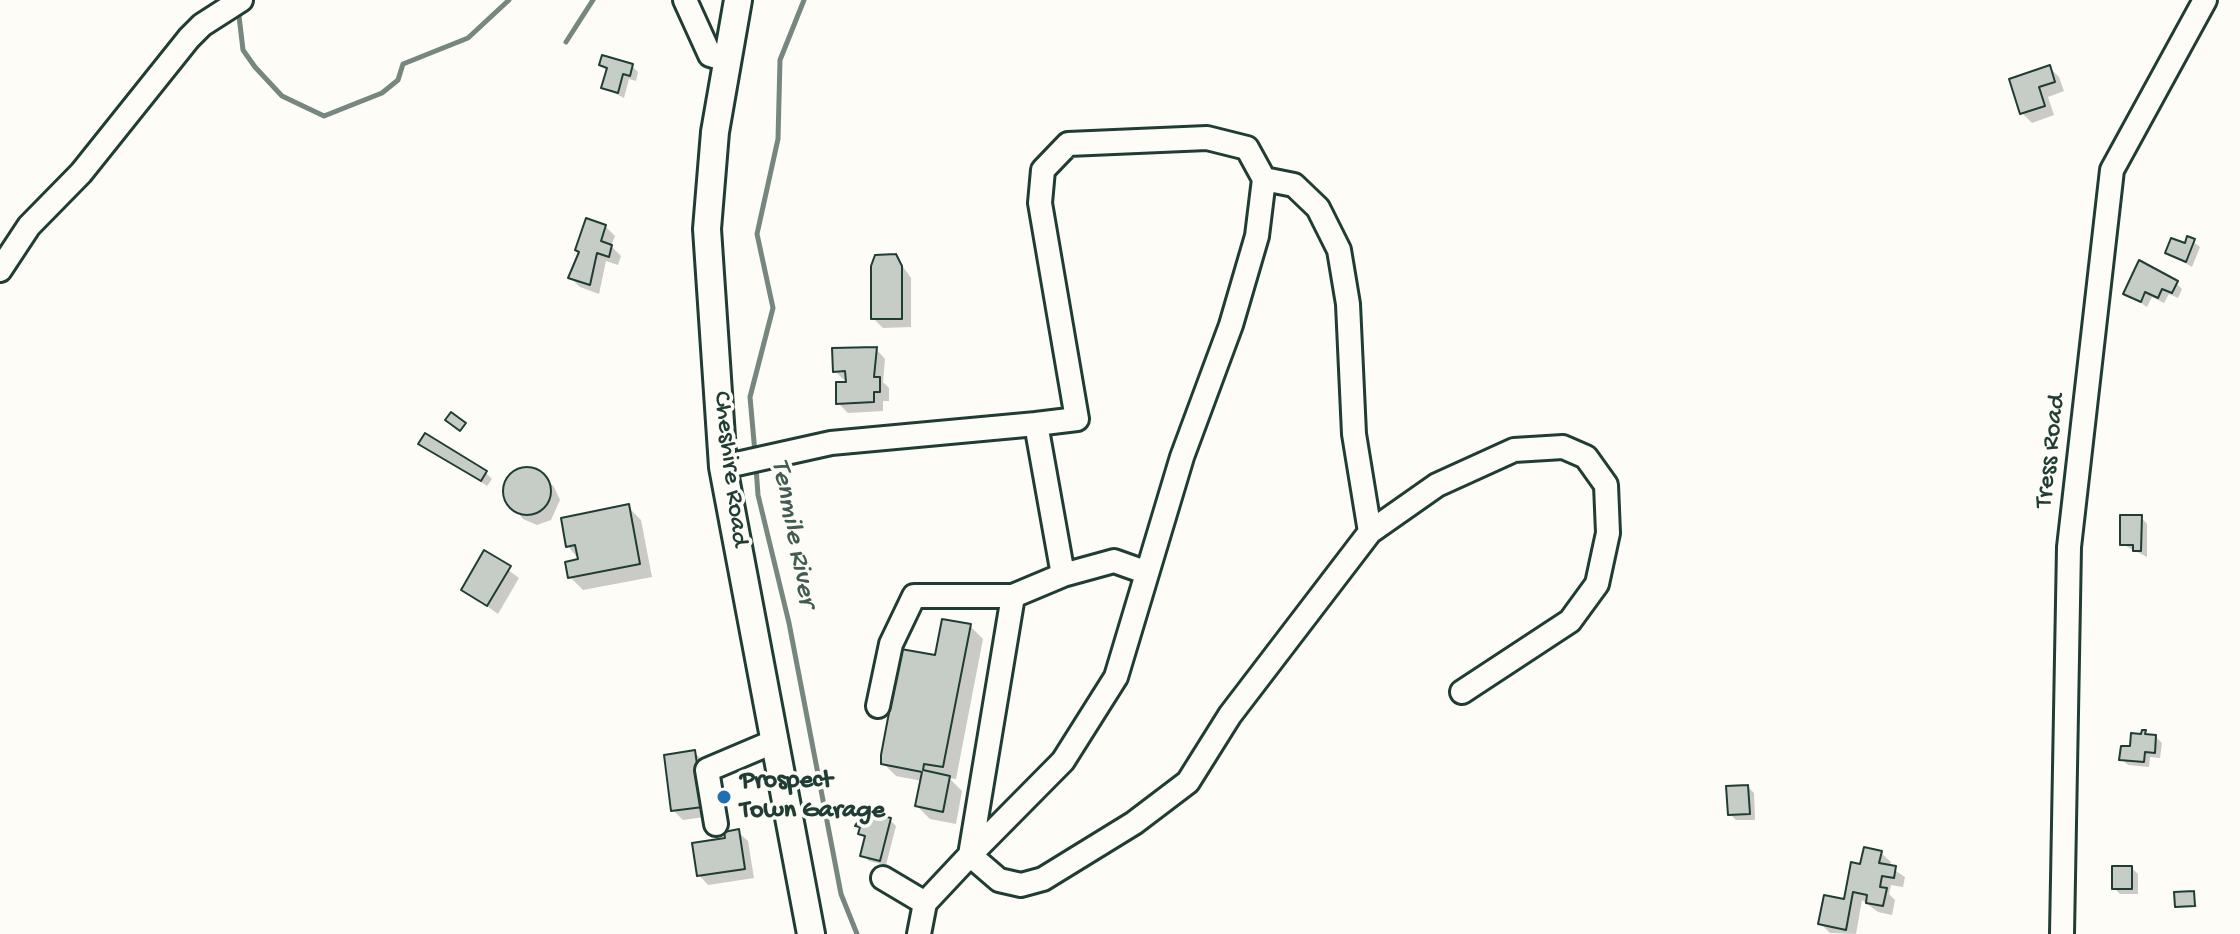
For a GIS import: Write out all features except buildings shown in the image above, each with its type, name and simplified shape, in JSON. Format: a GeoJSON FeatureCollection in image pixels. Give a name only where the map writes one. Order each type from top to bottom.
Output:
{"type":"FeatureCollection","features":[{"type":"Feature","properties":{"kind":"main road","name":"Cheshire Road"},"geometry":{"type":"LineString","coordinates":[[738,0],[715,132],[707,229],[745,462],[773,742],[811,934]]}},
{"type":"Feature","properties":{"kind":"street"},"geometry":{"type":"LineString","coordinates":[[0,270],[29,226],[81,173],[189,38],[202,25],[241,0]]}},
{"type":"Feature","properties":{"kind":"street"},"geometry":{"type":"LineString","coordinates":[[685,0],[710,55],[727,60]]}},
{"type":"Feature","properties":{"kind":"street","name":"Tress Road"},"geometry":{"type":"LineString","coordinates":[[2062,934],[2069,547],[2112,170],[2205,0]]}},
{"type":"Feature","properties":{"kind":"street"},"geometry":{"type":"LineString","coordinates":[[745,462],[831,443],[1077,419],[1040,203],[1043,170],[1068,144],[1207,138],[1247,148],[1264,179],[1257,236],[1231,325],[1182,457],[1145,572],[1116,677],[1063,761],[925,903],[919,934]]}},
{"type":"Feature","properties":{"kind":"street"},"geometry":{"type":"LineString","coordinates":[[1264,179],[1294,185],[1318,208],[1339,250],[1348,304],[1354,434],[1370,532]]}},
{"type":"Feature","properties":{"kind":"street"},"geometry":{"type":"LineString","coordinates":[[1036,424],[1063,575]]}},
{"type":"Feature","properties":{"kind":"street"},"geometry":{"type":"LineString","coordinates":[[970,855],[999,880],[1021,885],[1043,879],[1134,823],[1188,782],[1230,715],[1370,532],[1437,485],[1514,450],[1563,447],[1586,457],[1606,485],[1608,533],[1597,584],[1570,621],[1462,692]]}},
{"type":"Feature","properties":{"kind":"street"},"geometry":{"type":"LineString","coordinates":[[878,706],[891,644],[914,596],[1013,596],[1063,575],[1114,561],[1145,572]]}},
{"type":"Feature","properties":{"kind":"street"},"geometry":{"type":"LineString","coordinates":[[970,855],[1013,596]]}},
{"type":"Feature","properties":{"kind":"street"},"geometry":{"type":"LineString","coordinates":[[716,824],[707,770],[773,742]]}},
{"type":"Feature","properties":{"kind":"street"},"geometry":{"type":"LineString","coordinates":[[883,878],[925,903]]}},
{"type":"Feature","properties":{"kind":"waterway"},"geometry":{"type":"LineString","coordinates":[[239,16],[243,50],[255,67],[282,96],[324,116],[382,93],[398,80],[403,64],[468,38],[509,0]]}},
{"type":"Feature","properties":{"kind":"waterway"},"geometry":{"type":"LineString","coordinates":[[566,42],[593,0]]}},
{"type":"Feature","properties":{"kind":"waterway","name":"Tenmile River"},"geometry":{"type":"LineString","coordinates":[[755,453],[750,397],[773,308],[757,234],[778,139],[780,60],[804,0]]}},
{"type":"Feature","properties":{"kind":"waterway","name":"Tenmile River"},"geometry":{"type":"LineString","coordinates":[[756,467],[758,495],[789,623],[841,894],[857,934]]}},
{"type":"Feature","properties":{"kind":"place","name":"Prospect Town Garage"},"geometry":{"type":"Point","coordinates":[724,797]}}]}
